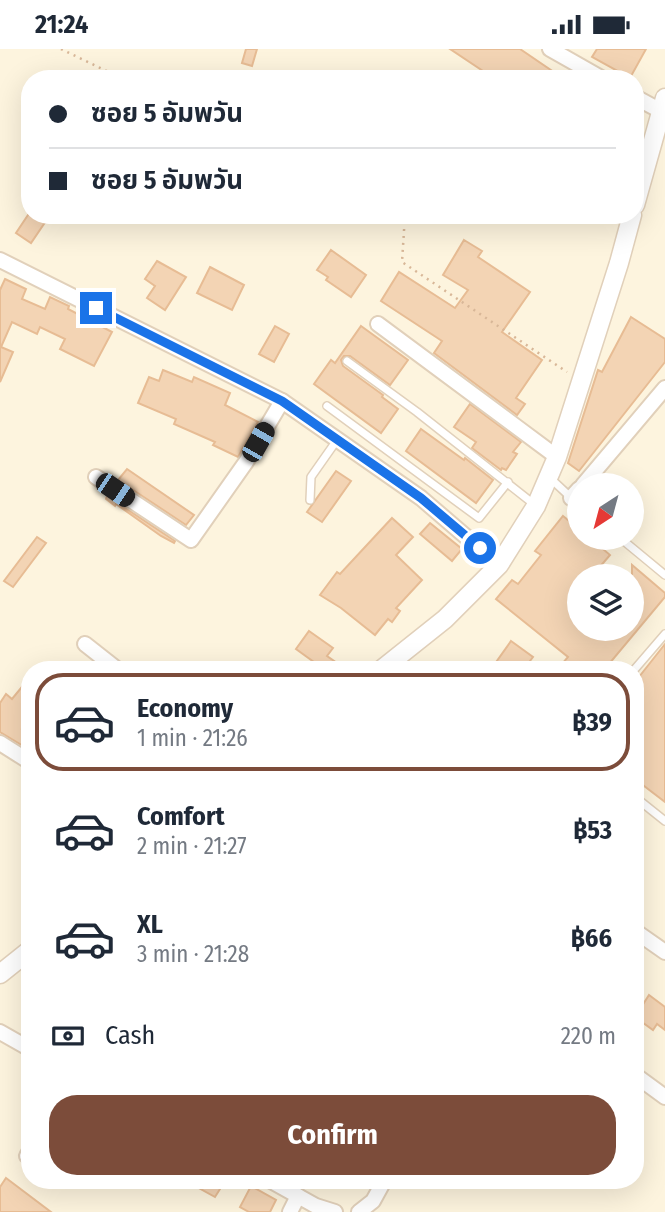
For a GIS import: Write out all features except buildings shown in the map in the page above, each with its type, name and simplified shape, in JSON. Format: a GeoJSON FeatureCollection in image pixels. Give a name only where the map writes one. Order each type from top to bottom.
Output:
{"type":"FeatureCollection","features":[{"type":"Feature","properties":{"kind":"street"},"geometry":{"type":"LineString","coordinates":[[550,49],[587,70]]}},
{"type":"Feature","properties":{"kind":"street"},"geometry":{"type":"LineString","coordinates":[[644,100],[663,105],[644,173]]}},
{"type":"Feature","properties":{"kind":"street"},"geometry":{"type":"LineString","coordinates":[[392,661],[445,619],[499,565],[536,506],[557,457],[629,224]]}},
{"type":"Feature","properties":{"kind":"street"},"geometry":{"type":"LineString","coordinates":[[1,264],[282,401],[421,498],[499,565]]}},
{"type":"Feature","properties":{"kind":"street"},"geometry":{"type":"LineString","coordinates":[[378,324],[557,457]]}},
{"type":"Feature","properties":{"kind":"street"},"geometry":{"type":"LineString","coordinates":[[593,473],[665,389]]}},
{"type":"Feature","properties":{"kind":"street"},"geometry":{"type":"LineString","coordinates":[[96,477],[191,540],[246,462],[282,401]]}},
{"type":"Feature","properties":{"kind":"street"},"geometry":{"type":"LineString","coordinates":[[85,644],[107,661]]}},
{"type":"Feature","properties":{"kind":"street"},"geometry":{"type":"LineString","coordinates":[[0,743],[21,756]]}},
{"type":"Feature","properties":{"kind":"street"},"geometry":{"type":"LineString","coordinates":[[644,937],[665,952]]}},
{"type":"Feature","properties":{"kind":"street"},"geometry":{"type":"LineString","coordinates":[[0,974],[21,957]]}},
{"type":"Feature","properties":{"kind":"street"},"geometry":{"type":"LineString","coordinates":[[0,1033],[21,1044]]}},
{"type":"Feature","properties":{"kind":"street"},"geometry":{"type":"LineString","coordinates":[[644,1082],[665,1097]]}},
{"type":"Feature","properties":{"kind":"street"},"geometry":{"type":"LineString","coordinates":[[285,1189],[316,1206],[335,1212]]}},
{"type":"Feature","properties":{"kind":"street"},"geometry":{"type":"LineString","coordinates":[[359,1212],[373,1201],[380,1189]]}},
{"type":"Feature","properties":{"kind":"street"},"geometry":{"type":"LineString","coordinates":[[290,1212],[298,1196]]}},
{"type":"Feature","properties":{"kind":"lane"},"geometry":{"type":"LineString","coordinates":[[347,361],[536,506]]}},
{"type":"Feature","properties":{"kind":"lane"},"geometry":{"type":"LineString","coordinates":[[327,406],[480,518],[508,482]]}},
{"type":"Feature","properties":{"kind":"lane"},"geometry":{"type":"LineString","coordinates":[[310,500],[311,477],[337,440]]}},
{"type":"Feature","properties":{"kind":"lane"},"geometry":{"type":"LineString","coordinates":[[548,477],[567,490]]}},
{"type":"Feature","properties":{"kind":"lane"},"geometry":{"type":"LineString","coordinates":[[635,550],[665,575]]}},
{"type":"Feature","properties":{"kind":"lane"},"geometry":{"type":"LineString","coordinates":[[642,661],[665,634]]}},
{"type":"Feature","properties":{"kind":"lane"},"geometry":{"type":"LineString","coordinates":[[644,804],[665,821]]}},
{"type":"Feature","properties":{"kind":"path"},"geometry":{"type":"LineString","coordinates":[[61,49],[104,70]]}},
{"type":"Feature","properties":{"kind":"path"},"geometry":{"type":"LineString","coordinates":[[404,224],[402,262],[582,381]]}},
{"type":"Feature","properties":{"kind":"route"},"geometry":{"type":"LineString","coordinates":[[96,308],[282,401],[421,498],[480,548]]}}]}
